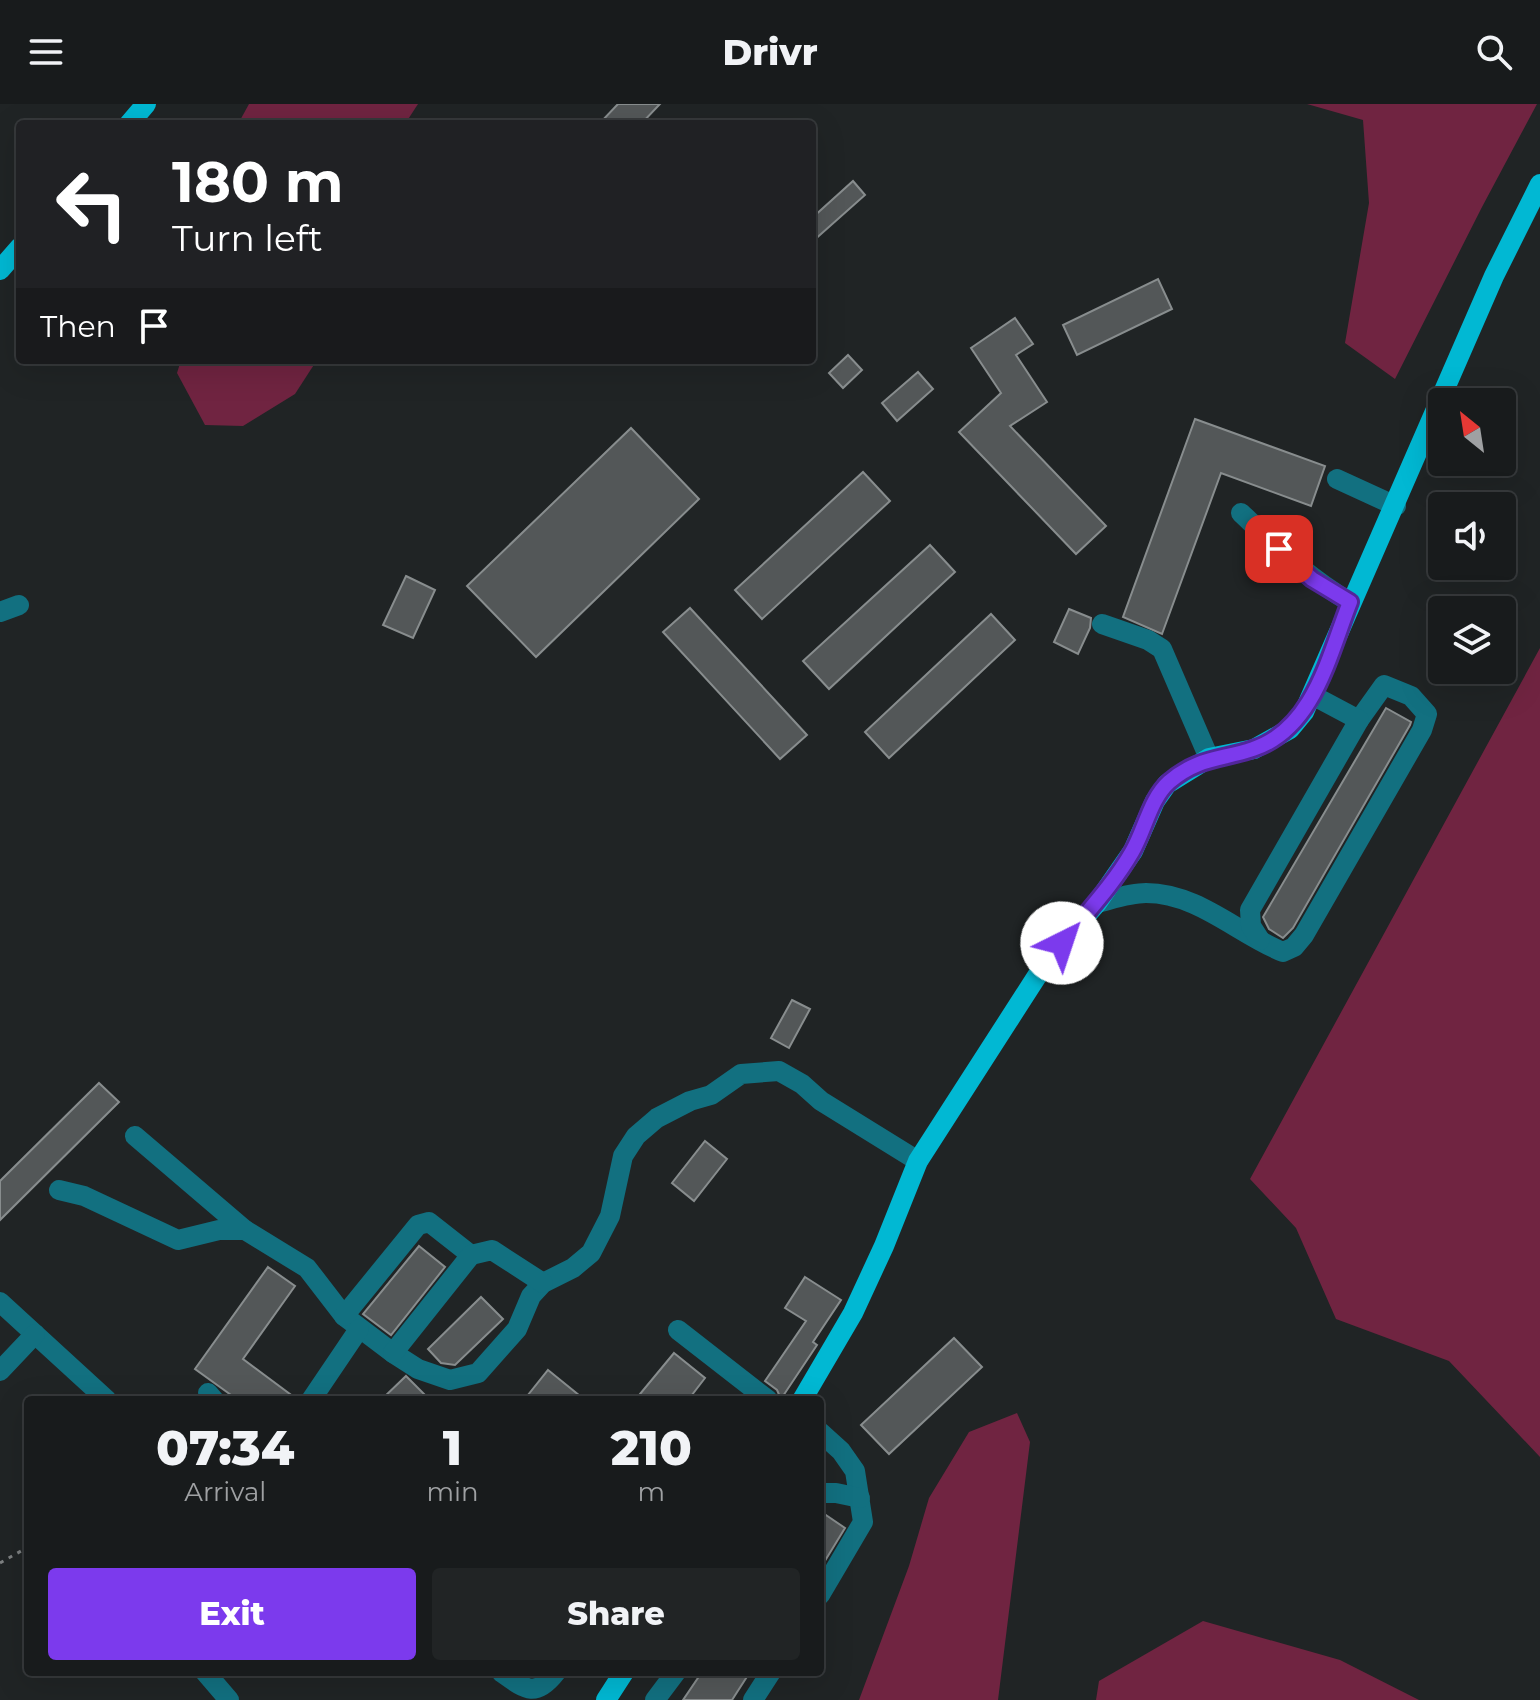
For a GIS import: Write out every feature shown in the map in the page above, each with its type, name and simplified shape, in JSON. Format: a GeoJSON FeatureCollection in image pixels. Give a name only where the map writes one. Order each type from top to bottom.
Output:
{"type":"FeatureCollection","features":[{"type":"Feature","properties":{"kind":"main road"},"geometry":{"type":"LineString","coordinates":[[132,120],[146,104]]}},
{"type":"Feature","properties":{"kind":"main road"},"geometry":{"type":"LineString","coordinates":[[804,1396],[853,1313],[918,1161],[1046,962],[1097,903],[1133,851],[1155,801],[1167,784],[1209,758],[1254,749],[1290,729],[1304,712],[1494,276],[1540,184]]}},
{"type":"Feature","properties":{"kind":"main road"},"geometry":{"type":"LineString","coordinates":[[0,270],[16,252]]}},
{"type":"Feature","properties":{"kind":"main road"},"geometry":{"type":"LineString","coordinates":[[606,1700],[621,1676]]}},
{"type":"Feature","properties":{"kind":"street"},"geometry":{"type":"LineString","coordinates":[[1337,479],[1396,506]]}},
{"type":"Feature","properties":{"kind":"street"},"geometry":{"type":"LineString","coordinates":[[1241,513],[1297,567],[1350,602]]}},
{"type":"Feature","properties":{"kind":"street"},"geometry":{"type":"LineString","coordinates":[[1102,624],[1148,640],[1162,649],[1209,758]]}},
{"type":"Feature","properties":{"kind":"street"},"geometry":{"type":"LineString","coordinates":[[1097,903],[1146,893],[1184,900],[1260,940],[1283,952],[1294,947],[1304,935],[1422,730],[1427,714],[1411,696],[1384,685],[1359,720],[1250,910],[1251,926],[1260,940]]}},
{"type":"Feature","properties":{"kind":"street"},"geometry":{"type":"LineString","coordinates":[[1312,695],[1359,720]]}},
{"type":"Feature","properties":{"kind":"street"},"geometry":{"type":"LineString","coordinates":[[135,1136],[245,1230],[307,1268],[352,1322],[418,1369],[450,1380],[478,1373],[517,1329],[531,1296],[543,1283],[573,1268],[591,1253],[610,1216],[623,1156],[636,1136],[657,1118],[690,1101],[711,1095],[741,1074],[779,1071],[918,1161]]}},
{"type":"Feature","properties":{"kind":"street"},"geometry":{"type":"LineString","coordinates":[[59,1190],[84,1196],[178,1240],[219,1230],[245,1230]]}},
{"type":"Feature","properties":{"kind":"street"},"geometry":{"type":"LineString","coordinates":[[313,1396],[352,1322],[418,1225],[429,1222],[471,1255]]}},
{"type":"Feature","properties":{"kind":"street"},"geometry":{"type":"LineString","coordinates":[[393,1353],[471,1255],[492,1250],[543,1283]]}},
{"type":"Feature","properties":{"kind":"street"},"geometry":{"type":"LineString","coordinates":[[0,1302],[103,1396]]}},
{"type":"Feature","properties":{"kind":"street"},"geometry":{"type":"LineString","coordinates":[[678,1330],[763,1396]]}},
{"type":"Feature","properties":{"kind":"street"},"geometry":{"type":"LineString","coordinates":[[0,1371],[35,1334]]}},
{"type":"Feature","properties":{"kind":"street"},"geometry":{"type":"LineString","coordinates":[[824,1436],[841,1451],[855,1471],[863,1522],[824,1588]]}},
{"type":"Feature","properties":{"kind":"street"},"geometry":{"type":"LineString","coordinates":[[824,1493],[860,1498]]}},
{"type":"Feature","properties":{"kind":"street"},"geometry":{"type":"LineString","coordinates":[[208,1676],[229,1700]]}},
{"type":"Feature","properties":{"kind":"street"},"geometry":{"type":"LineString","coordinates":[[507,1676],[533,1690],[541,1688],[552,1676]]}},
{"type":"Feature","properties":{"kind":"street"},"geometry":{"type":"LineString","coordinates":[[655,1700],[673,1676]]}},
{"type":"Feature","properties":{"kind":"street"},"geometry":{"type":"LineString","coordinates":[[753,1700],[768,1676]]}},
{"type":"Feature","properties":{"kind":"path"},"geometry":{"type":"LineString","coordinates":[[0,1563],[24,1549]]}},
{"type":"Feature","properties":{"kind":"shaded area"},"geometry":{"type":"Polygon","coordinates":[[[249,104],[418,104],[408,120],[240,120],[249,104]]]}},
{"type":"Feature","properties":{"kind":"shaded area"},"geometry":{"type":"Polygon","coordinates":[[[1307,104],[1537,104],[1395,379],[1345,343],[1369,203],[1363,120],[1307,104]]]}},
{"type":"Feature","properties":{"kind":"shaded area"},"geometry":{"type":"Polygon","coordinates":[[[180,364],[314,364],[295,394],[243,426],[205,425],[177,373],[180,364]]]}},
{"type":"Feature","properties":{"kind":"shaded area"},"geometry":{"type":"Polygon","coordinates":[[[1540,648],[1540,1457],[1449,1361],[1336,1319],[1296,1228],[1250,1179],[1540,648]]]}},
{"type":"Feature","properties":{"kind":"shaded area"},"geometry":{"type":"Polygon","coordinates":[[[1017,1413],[1030,1442],[998,1700],[859,1700],[909,1566],[929,1498],[969,1432],[1017,1413]]]}},
{"type":"Feature","properties":{"kind":"shaded area"},"geometry":{"type":"Polygon","coordinates":[[[1203,1621],[1340,1660],[1419,1700],[1096,1700],[1099,1681],[1203,1621]]]}},
{"type":"Feature","properties":{"kind":"building"},"geometry":{"type":"Polygon","coordinates":[[[618,104],[660,104],[645,120],[603,120],[618,104]]]}},
{"type":"Feature","properties":{"kind":"building"},"geometry":{"type":"Polygon","coordinates":[[[853,181],[865,195],[816,238],[816,214],[853,181]]]}},
{"type":"Feature","properties":{"kind":"building"},"geometry":{"type":"Polygon","coordinates":[[[1158,279],[1172,309],[1077,355],[1063,325],[1158,279]]]}},
{"type":"Feature","properties":{"kind":"building"},"geometry":{"type":"Polygon","coordinates":[[[1015,318],[1033,344],[1016,355],[1047,402],[1010,426],[1106,526],[1076,554],[959,432],[1001,393],[971,348],[1015,318]]]}},
{"type":"Feature","properties":{"kind":"building"},"geometry":{"type":"Polygon","coordinates":[[[848,355],[862,370],[843,388],[829,373],[848,355]]]}},
{"type":"Feature","properties":{"kind":"building"},"geometry":{"type":"Polygon","coordinates":[[[918,372],[933,389],[897,421],[882,403],[918,372]]]}},
{"type":"Feature","properties":{"kind":"building"},"geometry":{"type":"Polygon","coordinates":[[[1195,419],[1325,466],[1311,506],[1221,473],[1162,634],[1123,617],[1195,419]]]}},
{"type":"Feature","properties":{"kind":"building"},"geometry":{"type":"Polygon","coordinates":[[[631,428],[699,499],[536,657],[467,586],[631,428]]]}},
{"type":"Feature","properties":{"kind":"building"},"geometry":{"type":"Polygon","coordinates":[[[863,472],[890,501],[762,619],[735,590],[863,472]]]}},
{"type":"Feature","properties":{"kind":"building"},"geometry":{"type":"Polygon","coordinates":[[[930,545],[955,572],[829,689],[803,661],[930,545]]]}},
{"type":"Feature","properties":{"kind":"building"},"geometry":{"type":"Polygon","coordinates":[[[406,576],[435,590],[413,638],[383,625],[406,576]]]}},
{"type":"Feature","properties":{"kind":"building"},"geometry":{"type":"Polygon","coordinates":[[[690,608],[807,735],[780,759],[663,632],[690,608]]]}},
{"type":"Feature","properties":{"kind":"building"},"geometry":{"type":"Polygon","coordinates":[[[1069,609],[1091,618],[1090,628],[1078,654],[1054,642],[1069,609]]]}},
{"type":"Feature","properties":{"kind":"building"},"geometry":{"type":"Polygon","coordinates":[[[991,614],[1015,640],[889,758],[865,732],[991,614]]]}},
{"type":"Feature","properties":{"kind":"building"},"geometry":{"type":"Polygon","coordinates":[[[1386,708],[1411,722],[1410,725],[1293,928],[1283,938],[1269,929],[1263,917],[1386,708]]]}},
{"type":"Feature","properties":{"kind":"building"},"geometry":{"type":"Polygon","coordinates":[[[792,1000],[810,1009],[789,1048],[771,1038],[792,1000]]]}},
{"type":"Feature","properties":{"kind":"building"},"geometry":{"type":"Polygon","coordinates":[[[99,1083],[119,1102],[0,1220],[0,1181],[99,1083]]]}},
{"type":"Feature","properties":{"kind":"building"},"geometry":{"type":"Polygon","coordinates":[[[705,1141],[727,1159],[694,1201],[672,1183],[705,1141]]]}},
{"type":"Feature","properties":{"kind":"building"},"geometry":{"type":"Polygon","coordinates":[[[419,1246],[445,1267],[391,1335],[363,1314],[419,1246]]]}},
{"type":"Feature","properties":{"kind":"building"},"geometry":{"type":"Polygon","coordinates":[[[268,1267],[295,1286],[243,1359],[293,1396],[232,1396],[195,1369],[268,1267]]]}},
{"type":"Feature","properties":{"kind":"building"},"geometry":{"type":"Polygon","coordinates":[[[805,1277],[841,1300],[813,1342],[817,1345],[783,1396],[780,1396],[765,1381],[806,1321],[785,1308],[805,1277]]]}},
{"type":"Feature","properties":{"kind":"building"},"geometry":{"type":"Polygon","coordinates":[[[481,1297],[503,1319],[455,1365],[441,1363],[428,1349],[481,1297]]]}},
{"type":"Feature","properties":{"kind":"building"},"geometry":{"type":"Polygon","coordinates":[[[954,1338],[982,1367],[889,1454],[861,1425],[954,1338]]]}},
{"type":"Feature","properties":{"kind":"building"},"geometry":{"type":"Polygon","coordinates":[[[674,1353],[705,1378],[691,1396],[638,1396],[674,1353]]]}},
{"type":"Feature","properties":{"kind":"building"},"geometry":{"type":"Polygon","coordinates":[[[548,1370],[580,1396],[527,1396],[548,1370]]]}},
{"type":"Feature","properties":{"kind":"building"},"geometry":{"type":"Polygon","coordinates":[[[406,1376],[426,1396],[385,1396],[406,1376]]]}},
{"type":"Feature","properties":{"kind":"building"},"geometry":{"type":"Polygon","coordinates":[[[824,1514],[845,1528],[824,1562],[824,1514]]]}},
{"type":"Feature","properties":{"kind":"building"},"geometry":{"type":"Polygon","coordinates":[[[699,1676],[747,1676],[732,1700],[683,1700],[699,1676]]]}},
{"type":"Feature","properties":{"kind":"route"},"geometry":{"type":"LineString","coordinates":[[1062,943],[1097,903],[1133,851],[1155,801],[1167,784],[1209,758],[1254,749],[1290,729],[1304,712],[1350,602],[1312,579],[1279,549]]}}]}
